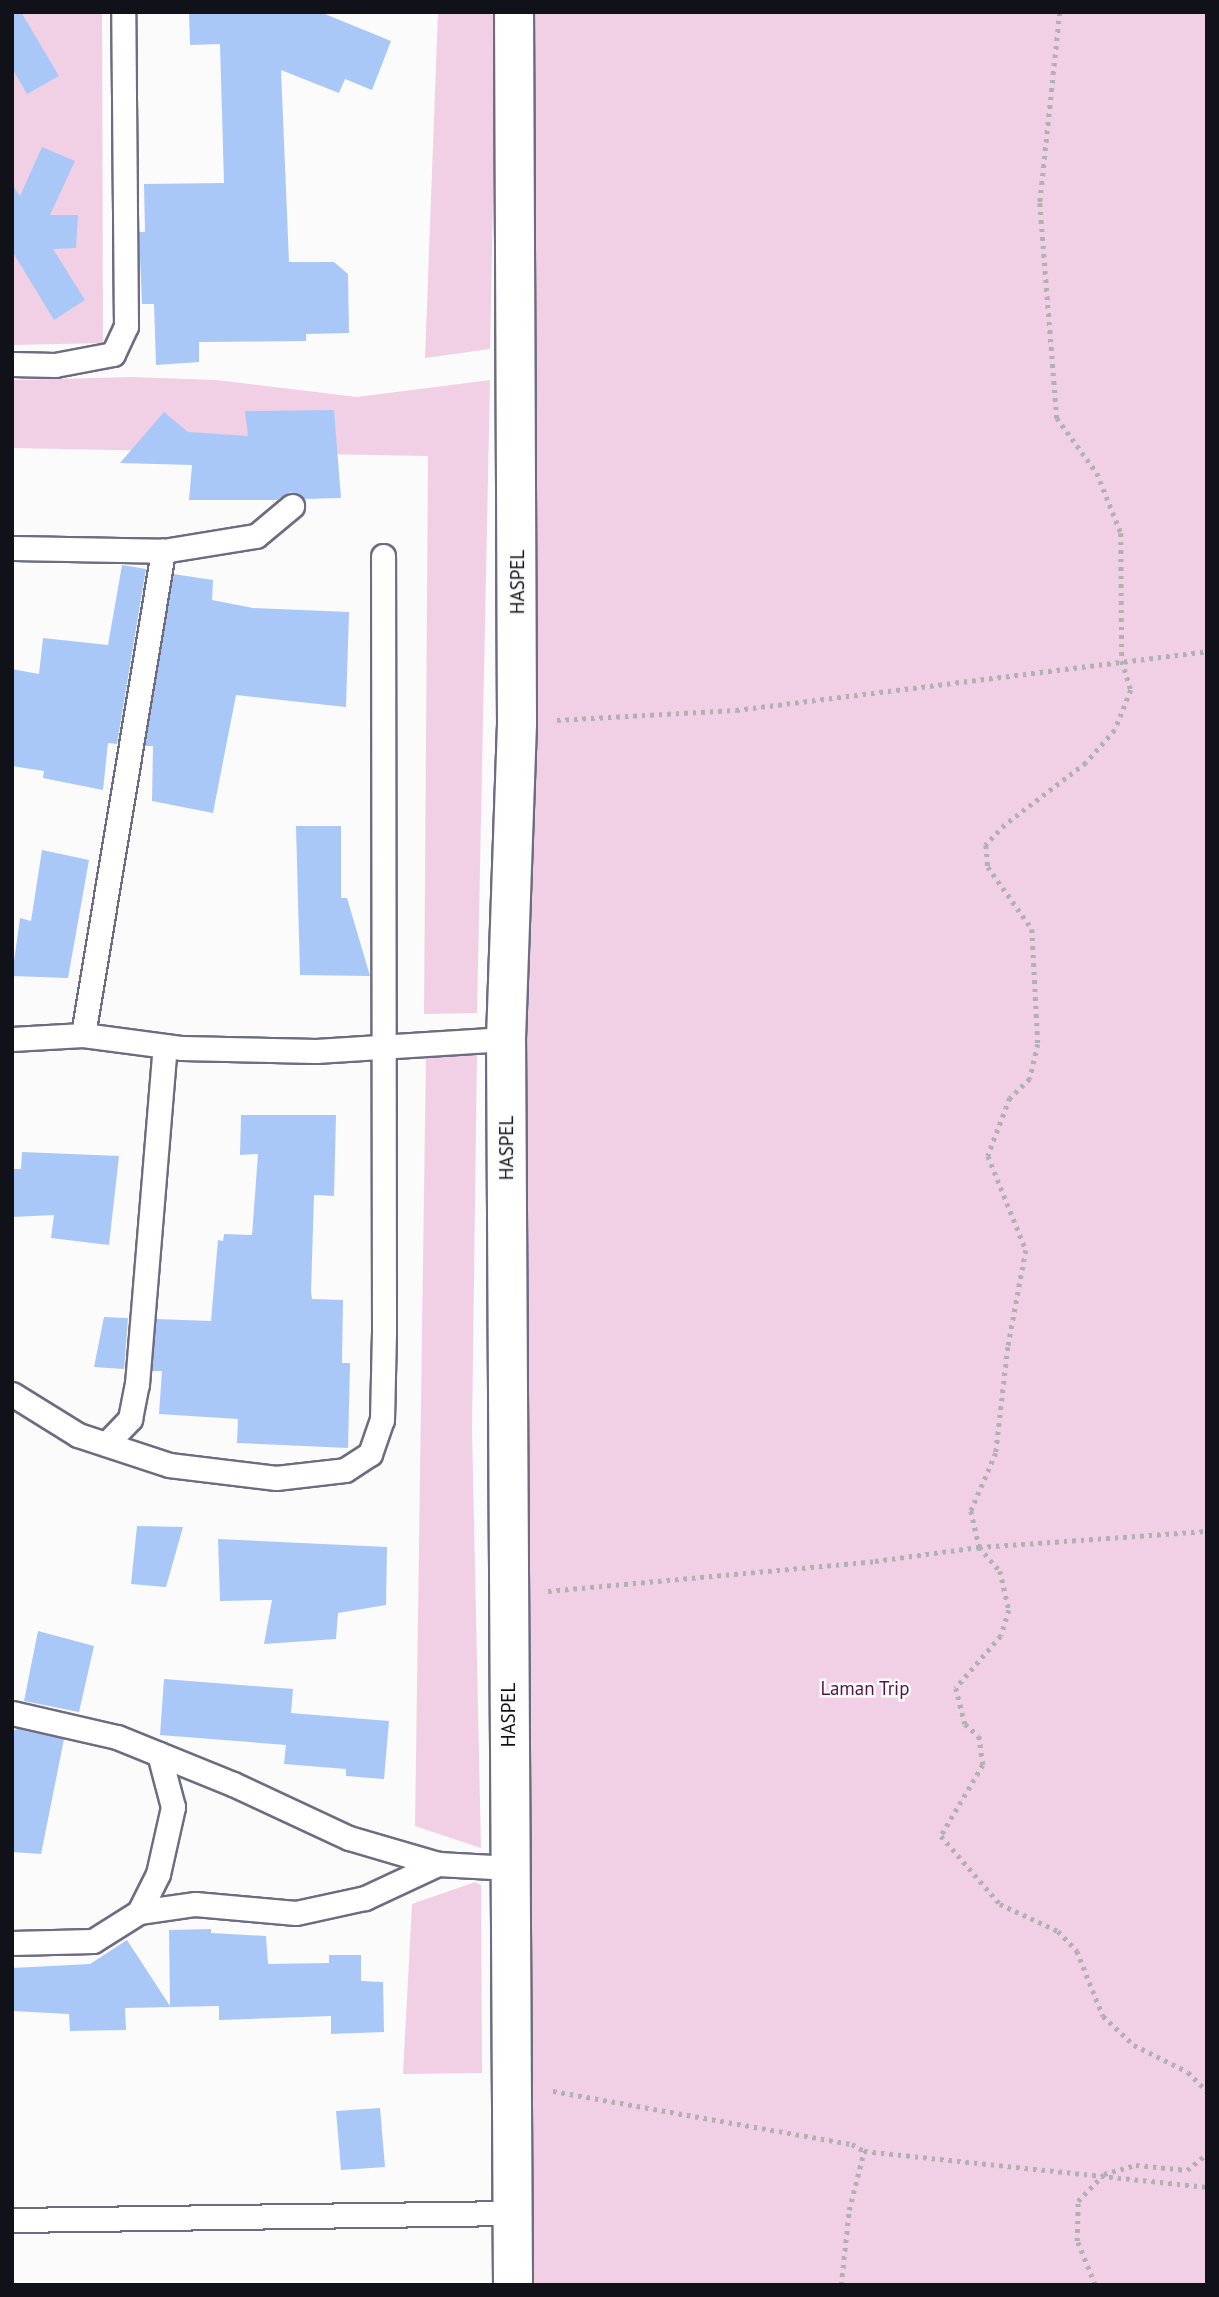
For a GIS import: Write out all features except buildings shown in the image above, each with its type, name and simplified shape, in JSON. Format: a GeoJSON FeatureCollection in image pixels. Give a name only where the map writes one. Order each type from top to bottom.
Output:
{"type":"FeatureCollection","features":[{"type":"Feature","properties":{"kind":"street","name":"HASPEL"},"geometry":{"type":"LineString","coordinates":[[513,2285],[506,1039],[517,723],[514,12]]}},
{"type":"Feature","properties":{"kind":"lane"},"geometry":{"type":"LineString","coordinates":[[12,364],[55,365],[113,354],[127,326],[123,12]]}},
{"type":"Feature","properties":{"kind":"lane"},"geometry":{"type":"LineString","coordinates":[[12,548],[163,551],[256,536],[292,506]]}},
{"type":"Feature","properties":{"kind":"lane"},"geometry":{"type":"LineString","coordinates":[[83,1035],[163,551]]}},
{"type":"Feature","properties":{"kind":"lane"},"geometry":{"type":"LineString","coordinates":[[12,1394],[78,1435],[169,1465],[276,1478],[345,1470],[370,1454],[382,1420],[385,1045],[383,556]]}},
{"type":"Feature","properties":{"kind":"lane"},"geometry":{"type":"LineString","coordinates":[[12,1039],[83,1035],[165,1046],[316,1051],[506,1039]]}},
{"type":"Feature","properties":{"kind":"lane"},"geometry":{"type":"LineString","coordinates":[[106,1444],[130,1419],[138,1384],[165,1046]]}},
{"type":"Feature","properties":{"kind":"lane"},"geometry":{"type":"LineString","coordinates":[[12,1713],[117,1737],[349,1838],[438,1864],[510,1868]]}},
{"type":"Feature","properties":{"kind":"lane"},"geometry":{"type":"LineString","coordinates":[[139,1912],[158,1874],[173,1807],[159,1754]]}},
{"type":"Feature","properties":{"kind":"lane"},"geometry":{"type":"LineString","coordinates":[[12,1943],[93,1941],[139,1912],[195,1904],[296,1913],[365,1898],[438,1864]]}},
{"type":"Feature","properties":{"kind":"lane"},"geometry":{"type":"LineString","coordinates":[[12,2220],[513,2213]]}},
{"type":"Feature","properties":{"kind":"path"},"geometry":{"type":"LineString","coordinates":[[1060,12],[1040,203],[1057,418],[1097,473],[1121,533],[1122,661],[1131,690],[1115,730],[1086,763],[1005,824],[986,845],[988,867],[1032,929],[1039,1010],[1038,1044],[1030,1079],[1010,1098],[988,1156],[1026,1251],[1008,1347],[996,1453],[971,1511],[979,1547],[1000,1571],[1009,1610],[1000,1636],[956,1688],[965,1724],[979,1737],[983,1765],[941,1836],[1000,1905],[1058,1931],[1077,1951],[1103,2016],[1134,2045],[1188,2072],[1207,2091]]}},
{"type":"Feature","properties":{"kind":"path"},"geometry":{"type":"LineString","coordinates":[[517,723],[736,710],[1207,651]]}},
{"type":"Feature","properties":{"kind":"path"},"geometry":{"type":"LineString","coordinates":[[510,1591],[521,1594],[769,1572],[979,1547],[1207,1531]]}},
{"type":"Feature","properties":{"kind":"path"},"geometry":{"type":"LineString","coordinates":[[512,2084],[852,2144],[864,2151],[1104,2174],[1207,2187]]}},
{"type":"Feature","properties":{"kind":"path"},"geometry":{"type":"LineString","coordinates":[[841,2285],[849,2210],[864,2151]]}},
{"type":"Feature","properties":{"kind":"path"},"geometry":{"type":"LineString","coordinates":[[1095,2285],[1077,2241],[1078,2201],[1104,2174],[1136,2165],[1187,2170],[1207,2154]]}},
{"type":"Feature","properties":{"kind":"green space"},"geometry":{"type":"Polygon","coordinates":[[[12,12],[102,12],[103,343],[12,345],[12,12]]]}},
{"type":"Feature","properties":{"kind":"green space"},"geometry":{"type":"Polygon","coordinates":[[[438,12],[497,12],[490,349],[425,358],[438,12]]]}},
{"type":"Feature","properties":{"kind":"green space","name":"Laman Trip"},"geometry":{"type":"Polygon","coordinates":[[[531,12],[1207,12],[1207,2285],[524,2285],[524,2106],[533,2107],[532,2066],[523,2064],[522,1567],[531,12]]]}},
{"type":"Feature","properties":{"kind":"green space"},"geometry":{"type":"Polygon","coordinates":[[[133,377],[216,380],[357,397],[490,380],[477,1013],[424,1014],[428,456],[12,448],[12,380],[133,377]]]}},
{"type":"Feature","properties":{"kind":"green space"},"geometry":{"type":"Polygon","coordinates":[[[477,1051],[472,1429],[481,1848],[415,1826],[426,1052],[477,1051]]]}},
{"type":"Feature","properties":{"kind":"green space"},"geometry":{"type":"Polygon","coordinates":[[[475,1882],[481,1885],[482,2073],[403,2074],[412,1904],[475,1882]]]}}]}
